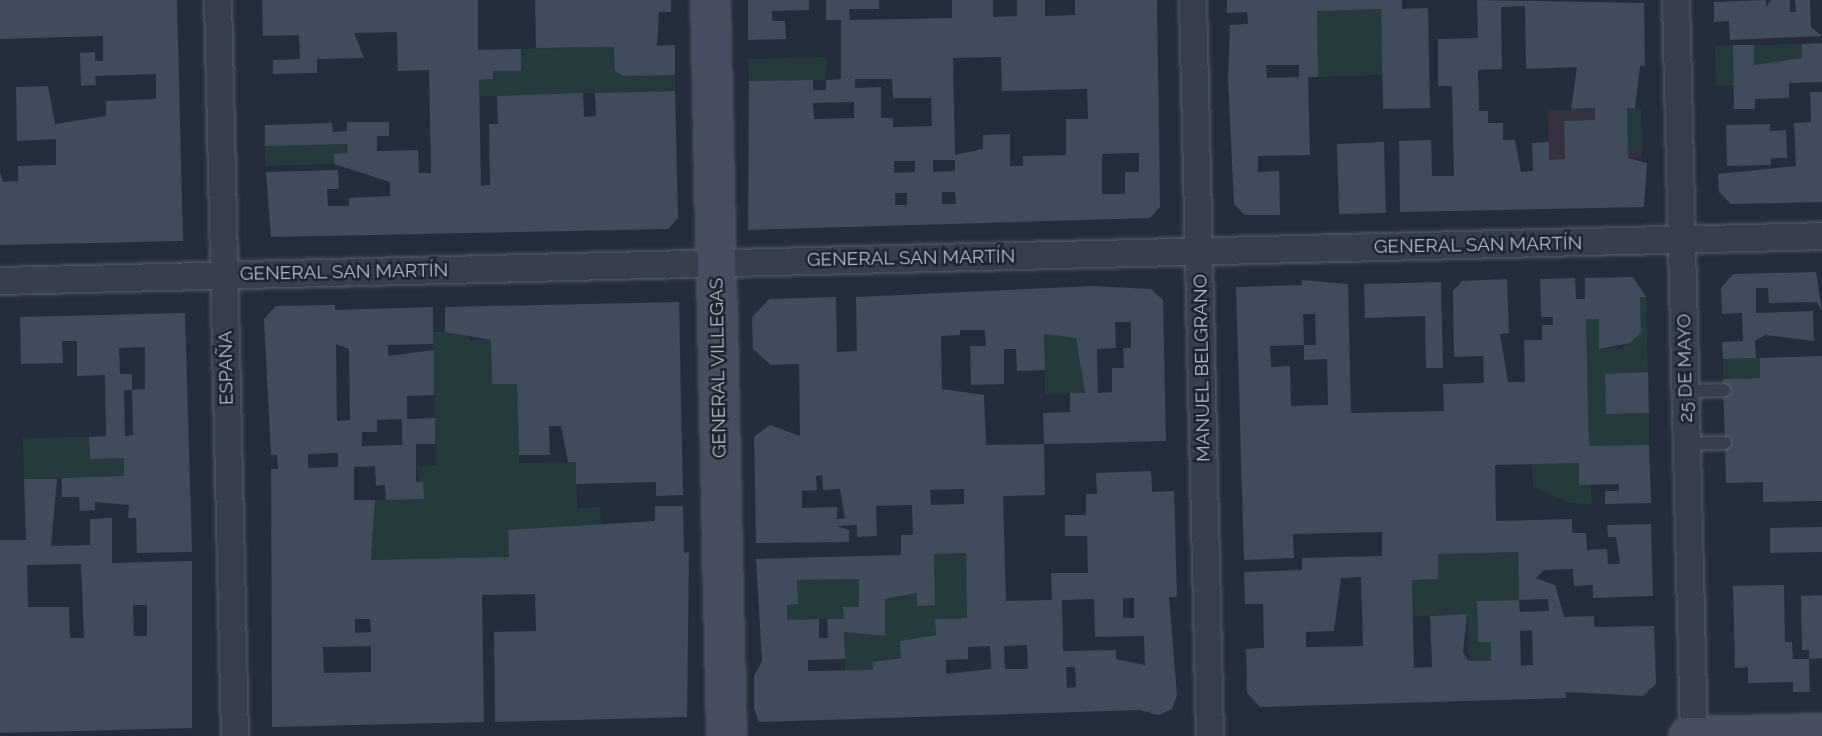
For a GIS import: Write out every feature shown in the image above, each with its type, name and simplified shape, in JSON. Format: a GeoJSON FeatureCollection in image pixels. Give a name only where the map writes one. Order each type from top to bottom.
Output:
{"type":"FeatureCollection","features":[{"type":"Feature","properties":{"kind":"street","name":"ESPAÑA"},"geometry":{"type":"LineString","coordinates":[[218,0],[234,736]]}},
{"type":"Feature","properties":{"kind":"street","name":"GENERAL VILLEGAS"},"geometry":{"type":"LineString","coordinates":[[710,0],[726,736]]}},
{"type":"Feature","properties":{"kind":"street","name":"MANUEL BELGRANO"},"geometry":{"type":"LineString","coordinates":[[1194,0],[1210,736]]}},
{"type":"Feature","properties":{"kind":"street","name":"25 DE MAYO"},"geometry":{"type":"LineString","coordinates":[[1676,0],[1694,736]]}},
{"type":"Feature","properties":{"kind":"street","name":"GENERAL SAN MARTÍN"},"geometry":{"type":"LineString","coordinates":[[0,281],[1822,236]]}},
{"type":"Feature","properties":{"kind":"street"},"geometry":{"type":"LineString","coordinates":[[1688,736],[1822,733]]}},
{"type":"Feature","properties":{"kind":"lane"},"geometry":{"type":"LineString","coordinates":[[1685,391],[1724,390]]}},
{"type":"Feature","properties":{"kind":"lane"},"geometry":{"type":"LineString","coordinates":[[1687,444],[1725,443]]}},
{"type":"Feature","properties":{"kind":"shaded area"},"geometry":{"type":"Polygon","coordinates":[[[1641,108],[1642,157],[1549,160],[1548,110],[1641,108]]]}},
{"type":"Feature","properties":{"kind":"green space"},"geometry":{"type":"Polygon","coordinates":[[[1381,9],[1383,75],[1318,77],[1317,11],[1381,9]]]}},
{"type":"Feature","properties":{"kind":"green space"},"geometry":{"type":"Polygon","coordinates":[[[1802,44],[1802,58],[1754,65],[1754,45],[1802,44]]]}},
{"type":"Feature","properties":{"kind":"green space"},"geometry":{"type":"Polygon","coordinates":[[[1733,45],[1734,85],[1716,86],[1715,46],[1733,45]]]}},
{"type":"Feature","properties":{"kind":"green space"},"geometry":{"type":"Polygon","coordinates":[[[614,47],[615,71],[675,75],[675,91],[480,96],[479,80],[493,79],[493,71],[521,71],[521,49],[614,47]]]}},
{"type":"Feature","properties":{"kind":"green space"},"geometry":{"type":"Polygon","coordinates":[[[826,57],[826,80],[749,81],[748,59],[826,57]]]}},
{"type":"Feature","properties":{"kind":"green space"},"geometry":{"type":"Polygon","coordinates":[[[1627,108],[1641,108],[1642,149],[1628,149],[1627,108]]]}},
{"type":"Feature","properties":{"kind":"green space"},"geometry":{"type":"Polygon","coordinates":[[[347,144],[348,153],[334,154],[334,164],[265,166],[265,146],[347,144]]]}},
{"type":"Feature","properties":{"kind":"green space"},"geometry":{"type":"Polygon","coordinates":[[[1640,297],[1646,297],[1648,372],[1605,374],[1606,413],[1649,413],[1649,445],[1589,446],[1586,319],[1599,319],[1600,349],[1622,348],[1641,333],[1640,297]]]}},
{"type":"Feature","properties":{"kind":"green space"},"geometry":{"type":"Polygon","coordinates":[[[433,332],[469,332],[469,341],[491,340],[492,384],[517,384],[519,463],[576,462],[577,508],[600,507],[601,528],[508,531],[509,557],[371,560],[375,500],[424,499],[416,466],[436,465],[433,332]]]}},
{"type":"Feature","properties":{"kind":"green space"},"geometry":{"type":"Polygon","coordinates":[[[1044,334],[1076,338],[1085,393],[1045,394],[1044,334]]]}},
{"type":"Feature","properties":{"kind":"green space"},"geometry":{"type":"Polygon","coordinates":[[[1760,358],[1760,378],[1723,379],[1723,359],[1760,358]]]}},
{"type":"Feature","properties":{"kind":"green space"},"geometry":{"type":"Polygon","coordinates":[[[89,437],[90,459],[124,458],[124,476],[24,479],[23,438],[89,437]]]}},
{"type":"Feature","properties":{"kind":"green space"},"geometry":{"type":"Polygon","coordinates":[[[1579,463],[1579,484],[1591,485],[1592,504],[1570,503],[1533,487],[1532,464],[1579,463]]]}},
{"type":"Feature","properties":{"kind":"green space"},"geometry":{"type":"Polygon","coordinates":[[[1518,552],[1519,600],[1477,602],[1478,642],[1491,642],[1491,661],[1469,661],[1467,614],[1413,616],[1412,580],[1438,554],[1518,552]]]}},
{"type":"Feature","properties":{"kind":"green space"},"geometry":{"type":"Polygon","coordinates":[[[966,553],[967,618],[936,619],[936,635],[901,641],[901,658],[873,662],[873,670],[845,670],[844,632],[885,636],[885,599],[917,593],[935,605],[934,554],[966,553]]]}},
{"type":"Feature","properties":{"kind":"green space"},"geometry":{"type":"Polygon","coordinates":[[[859,579],[859,607],[844,607],[844,619],[787,620],[787,605],[798,604],[797,580],[859,579]]]}},
{"type":"Feature","properties":{"kind":"building"},"geometry":{"type":"Polygon","coordinates":[[[0,0],[177,0],[183,241],[0,245],[0,172],[3,182],[18,181],[18,166],[56,165],[56,139],[17,141],[16,87],[48,86],[55,124],[106,116],[106,101],[156,99],[156,74],[95,76],[96,85],[81,86],[80,53],[95,52],[95,61],[103,61],[103,36],[0,39],[0,0]]]}},
{"type":"Feature","properties":{"kind":"building"},"geometry":{"type":"Polygon","coordinates":[[[262,0],[478,0],[478,50],[521,49],[521,71],[493,71],[493,79],[479,80],[481,186],[490,185],[489,124],[498,124],[497,96],[583,93],[584,117],[596,116],[595,93],[675,91],[678,218],[668,229],[271,237],[266,172],[338,170],[339,189],[327,189],[328,206],[349,206],[349,198],[390,196],[390,182],[334,164],[334,154],[348,153],[347,144],[265,146],[265,125],[332,123],[333,132],[347,131],[347,122],[389,122],[389,136],[377,136],[377,151],[418,150],[419,173],[431,173],[429,70],[398,71],[397,32],[354,33],[364,58],[317,59],[317,73],[273,74],[273,60],[300,59],[299,35],[263,36],[262,0]]]}},
{"type":"Feature","properties":{"kind":"building"},"geometry":{"type":"Polygon","coordinates":[[[535,0],[671,0],[671,12],[659,12],[657,46],[675,45],[675,75],[623,76],[615,71],[614,47],[536,48],[535,0]]]}},
{"type":"Feature","properties":{"kind":"building"},"geometry":{"type":"Polygon","coordinates":[[[748,0],[809,0],[809,10],[772,11],[772,21],[785,21],[786,39],[748,40],[748,0]]]}},
{"type":"Feature","properties":{"kind":"building"},"geometry":{"type":"Polygon","coordinates":[[[826,0],[879,0],[879,9],[849,9],[850,20],[952,18],[952,0],[993,0],[993,17],[1017,16],[1017,0],[1045,0],[1045,16],[1075,15],[1075,0],[1157,0],[1160,207],[1150,218],[748,230],[749,81],[813,80],[813,90],[826,90],[826,80],[841,79],[841,20],[826,20],[826,0]],[[1001,57],[953,58],[955,155],[983,149],[983,135],[1010,134],[1010,166],[1023,166],[1023,156],[1066,155],[1066,119],[1088,119],[1087,89],[1002,91],[1001,57]],[[855,79],[855,88],[881,87],[881,118],[893,118],[893,127],[932,126],[931,98],[893,98],[892,79],[855,79]],[[854,102],[813,103],[814,119],[854,118],[854,102]],[[1139,153],[1102,154],[1102,194],[1125,194],[1125,172],[1139,172],[1139,153]],[[933,160],[933,172],[955,171],[955,160],[933,160]],[[894,161],[894,173],[915,172],[915,161],[894,161]],[[942,192],[942,204],[956,204],[955,192],[942,192]],[[895,193],[895,205],[907,205],[907,193],[895,193]]]}},
{"type":"Feature","properties":{"kind":"building"},"geometry":{"type":"Polygon","coordinates":[[[1227,0],[1402,0],[1402,9],[1428,8],[1430,108],[1383,109],[1381,9],[1317,11],[1318,77],[1308,77],[1310,155],[1258,156],[1258,172],[1279,171],[1280,215],[1245,215],[1234,204],[1228,79],[1230,25],[1248,24],[1247,12],[1227,13],[1227,0]],[[1266,65],[1267,78],[1299,77],[1299,65],[1266,65]]]}},
{"type":"Feature","properties":{"kind":"building"},"geometry":{"type":"Polygon","coordinates":[[[1477,0],[1644,3],[1645,66],[1640,66],[1635,108],[1627,108],[1628,158],[1647,163],[1644,207],[1400,212],[1399,141],[1431,140],[1432,176],[1454,176],[1452,86],[1438,86],[1438,39],[1478,38],[1477,0]],[[1525,6],[1501,7],[1502,69],[1478,70],[1479,111],[1488,111],[1488,123],[1503,123],[1503,140],[1515,140],[1521,172],[1533,171],[1532,143],[1549,142],[1549,160],[1565,159],[1564,121],[1595,120],[1595,108],[1571,109],[1577,67],[1526,69],[1525,6]]]}},
{"type":"Feature","properties":{"kind":"building"},"geometry":{"type":"Polygon","coordinates":[[[1766,0],[1766,7],[1771,0],[1790,0],[1790,12],[1796,12],[1795,0],[1810,0],[1811,27],[1822,36],[1730,40],[1729,21],[1714,22],[1714,2],[1766,0]]]}},
{"type":"Feature","properties":{"kind":"building"},"geometry":{"type":"Polygon","coordinates":[[[1822,43],[1822,82],[1789,83],[1789,98],[1755,99],[1755,109],[1734,109],[1733,45],[1754,45],[1754,65],[1802,58],[1802,44],[1822,43]]]}},
{"type":"Feature","properties":{"kind":"building"},"geometry":{"type":"Polygon","coordinates":[[[1810,92],[1822,92],[1822,202],[1731,204],[1719,192],[1718,174],[1796,166],[1794,123],[1811,122],[1810,92]]]}},
{"type":"Feature","properties":{"kind":"building"},"geometry":{"type":"Polygon","coordinates":[[[1770,124],[1770,131],[1786,130],[1787,158],[1771,158],[1771,165],[1727,166],[1726,125],[1770,124]]]}},
{"type":"Feature","properties":{"kind":"building"},"geometry":{"type":"Polygon","coordinates":[[[1384,142],[1386,213],[1339,214],[1337,144],[1384,142]]]}},
{"type":"Feature","properties":{"kind":"building"},"geometry":{"type":"Polygon","coordinates":[[[1816,272],[1822,311],[1817,302],[1769,303],[1768,288],[1756,288],[1756,313],[1813,311],[1814,341],[1765,335],[1755,341],[1756,358],[1723,359],[1722,342],[1743,341],[1742,313],[1722,314],[1721,288],[1733,274],[1816,272]]]}},
{"type":"Feature","properties":{"kind":"building"},"geometry":{"type":"Polygon","coordinates":[[[1633,277],[1646,297],[1640,297],[1641,333],[1630,343],[1599,349],[1599,319],[1586,319],[1589,446],[1649,445],[1651,503],[1605,504],[1605,491],[1619,491],[1619,484],[1579,485],[1579,463],[1495,465],[1496,521],[1572,519],[1572,533],[1586,533],[1587,550],[1607,549],[1608,564],[1620,564],[1616,537],[1608,537],[1607,525],[1651,524],[1653,596],[1593,598],[1593,585],[1574,586],[1573,569],[1544,570],[1536,578],[1555,585],[1564,617],[1594,616],[1594,627],[1654,626],[1656,684],[1643,696],[1565,692],[1566,698],[1260,707],[1247,693],[1246,649],[1264,648],[1263,604],[1245,604],[1244,572],[1302,570],[1302,558],[1382,556],[1382,532],[1293,534],[1294,558],[1244,560],[1236,287],[1302,285],[1302,280],[1348,284],[1351,413],[1444,411],[1443,384],[1484,383],[1483,356],[1454,357],[1453,291],[1462,281],[1507,279],[1509,333],[1500,334],[1508,382],[1525,382],[1524,340],[1542,340],[1542,325],[1553,325],[1553,317],[1541,317],[1540,279],[1575,278],[1576,299],[1585,299],[1585,278],[1633,277]],[[1303,314],[1304,345],[1316,345],[1315,314],[1303,314]],[[1304,345],[1270,346],[1271,367],[1290,366],[1291,406],[1328,405],[1327,359],[1304,360],[1304,345]],[[1518,552],[1438,554],[1438,579],[1412,580],[1414,668],[1432,667],[1430,616],[1467,614],[1463,653],[1469,661],[1491,661],[1491,642],[1478,642],[1477,601],[1519,600],[1518,552]],[[1361,577],[1341,578],[1334,631],[1306,632],[1306,647],[1363,646],[1361,577]],[[1548,599],[1519,600],[1520,612],[1549,611],[1548,599]],[[1532,630],[1520,631],[1521,666],[1533,665],[1532,630]]]}},
{"type":"Feature","properties":{"kind":"building"},"geometry":{"type":"Polygon","coordinates":[[[1441,282],[1443,368],[1426,368],[1425,316],[1365,318],[1364,284],[1441,282]]]}},
{"type":"Feature","properties":{"kind":"building"},"geometry":{"type":"Polygon","coordinates":[[[1093,286],[1151,289],[1163,300],[1166,441],[1044,444],[1045,495],[1003,496],[1006,601],[1052,600],[1051,573],[1088,573],[1087,536],[1065,536],[1065,515],[1086,515],[1086,494],[1097,494],[1096,473],[1151,471],[1152,492],[1174,491],[1177,597],[1169,597],[1177,695],[1172,709],[1159,715],[1139,710],[759,722],[754,709],[754,676],[762,661],[756,559],[901,555],[901,535],[913,535],[912,505],[876,506],[877,536],[857,537],[857,525],[837,526],[849,530],[849,542],[756,543],[754,437],[770,425],[800,436],[799,364],[771,365],[753,349],[752,317],[769,299],[836,297],[837,352],[857,351],[856,297],[1093,286]],[[1115,322],[1116,348],[1097,349],[1098,393],[1112,392],[1112,368],[1124,368],[1123,348],[1131,348],[1131,322],[1115,322]],[[960,330],[960,335],[941,336],[942,389],[984,395],[986,445],[1044,444],[1043,413],[1070,412],[1070,393],[1085,393],[1076,338],[1044,334],[1045,370],[1017,371],[1016,349],[1004,349],[1004,384],[971,385],[970,346],[986,346],[985,330],[960,330]],[[822,475],[816,476],[817,490],[802,491],[802,508],[837,507],[837,519],[845,518],[840,489],[823,490],[822,475]],[[964,489],[930,490],[931,505],[964,504],[964,489]],[[966,553],[934,554],[935,605],[917,606],[917,593],[885,599],[885,636],[844,632],[845,659],[808,660],[808,671],[873,670],[873,662],[901,658],[900,641],[936,635],[935,619],[967,618],[966,553]],[[859,579],[797,580],[798,604],[787,605],[787,620],[819,619],[819,638],[828,638],[827,619],[844,619],[843,607],[859,607],[859,579]],[[1123,598],[1123,618],[1134,618],[1134,598],[1123,598]],[[1094,599],[1062,600],[1063,651],[1116,650],[1116,659],[1145,665],[1144,636],[1095,637],[1094,599]],[[1027,645],[1004,646],[1005,669],[1028,669],[1027,645]],[[990,646],[968,647],[968,659],[946,660],[946,674],[991,669],[990,646]],[[1066,667],[1067,688],[1076,687],[1075,667],[1066,667]]]}},
{"type":"Feature","properties":{"kind":"building"},"geometry":{"type":"Polygon","coordinates":[[[679,302],[683,495],[656,496],[656,482],[576,484],[576,462],[568,462],[561,426],[549,426],[550,455],[519,455],[517,384],[492,384],[491,340],[445,332],[445,307],[679,302]]]}},
{"type":"Feature","properties":{"kind":"building"},"geometry":{"type":"Polygon","coordinates":[[[335,305],[335,310],[433,307],[433,344],[388,345],[388,356],[434,350],[434,395],[407,396],[407,419],[435,418],[435,444],[416,444],[416,482],[423,482],[424,499],[386,500],[385,485],[376,486],[375,466],[354,467],[354,500],[375,500],[371,560],[509,557],[508,530],[655,521],[655,506],[683,506],[684,553],[689,552],[687,717],[495,722],[494,632],[536,631],[535,594],[482,595],[484,722],[272,727],[271,469],[278,469],[277,455],[271,455],[264,319],[276,306],[335,305]],[[336,344],[337,421],[350,420],[349,349],[336,344]],[[402,419],[377,420],[377,432],[362,432],[362,446],[402,445],[402,419]],[[338,453],[308,454],[308,468],[338,467],[338,453]],[[355,619],[355,633],[371,632],[370,619],[355,619]],[[371,646],[323,647],[324,673],[371,672],[371,646]]]}},
{"type":"Feature","properties":{"kind":"building"},"geometry":{"type":"Polygon","coordinates":[[[185,313],[192,552],[137,553],[136,518],[128,518],[129,505],[95,502],[95,510],[80,511],[79,497],[62,497],[62,478],[124,476],[124,458],[90,459],[89,437],[106,436],[105,375],[77,376],[77,341],[62,341],[63,363],[21,364],[20,317],[185,313]],[[145,347],[119,348],[120,374],[132,374],[132,390],[145,389],[145,347]],[[124,390],[125,436],[133,435],[132,390],[124,390]]]}},
{"type":"Feature","properties":{"kind":"building"},"geometry":{"type":"Polygon","coordinates":[[[1822,356],[1822,501],[1763,502],[1763,482],[1726,483],[1723,379],[1760,378],[1760,358],[1822,356]]]}},
{"type":"Feature","properties":{"kind":"building"},"geometry":{"type":"Polygon","coordinates":[[[1648,372],[1649,413],[1606,414],[1605,374],[1648,372]]]}},
{"type":"Feature","properties":{"kind":"building"},"geometry":{"type":"Polygon","coordinates":[[[24,479],[57,479],[51,546],[90,545],[90,519],[112,518],[112,563],[192,561],[192,728],[0,733],[0,540],[26,540],[24,479]],[[81,564],[27,565],[28,607],[69,607],[70,638],[84,638],[81,564]],[[133,605],[134,636],[147,636],[147,605],[133,605]]]}},
{"type":"Feature","properties":{"kind":"building"},"geometry":{"type":"Polygon","coordinates":[[[1822,527],[1822,552],[1770,553],[1770,528],[1822,527]]]}},
{"type":"Feature","properties":{"kind":"building"},"geometry":{"type":"Polygon","coordinates":[[[1784,585],[1785,642],[1792,642],[1793,659],[1809,659],[1810,692],[1793,692],[1793,682],[1748,683],[1748,667],[1735,668],[1733,586],[1784,585]]]}},
{"type":"Feature","properties":{"kind":"building"},"geometry":{"type":"Polygon","coordinates":[[[1822,595],[1822,658],[1809,659],[1809,650],[1802,650],[1801,596],[1822,595]]]}}]}
